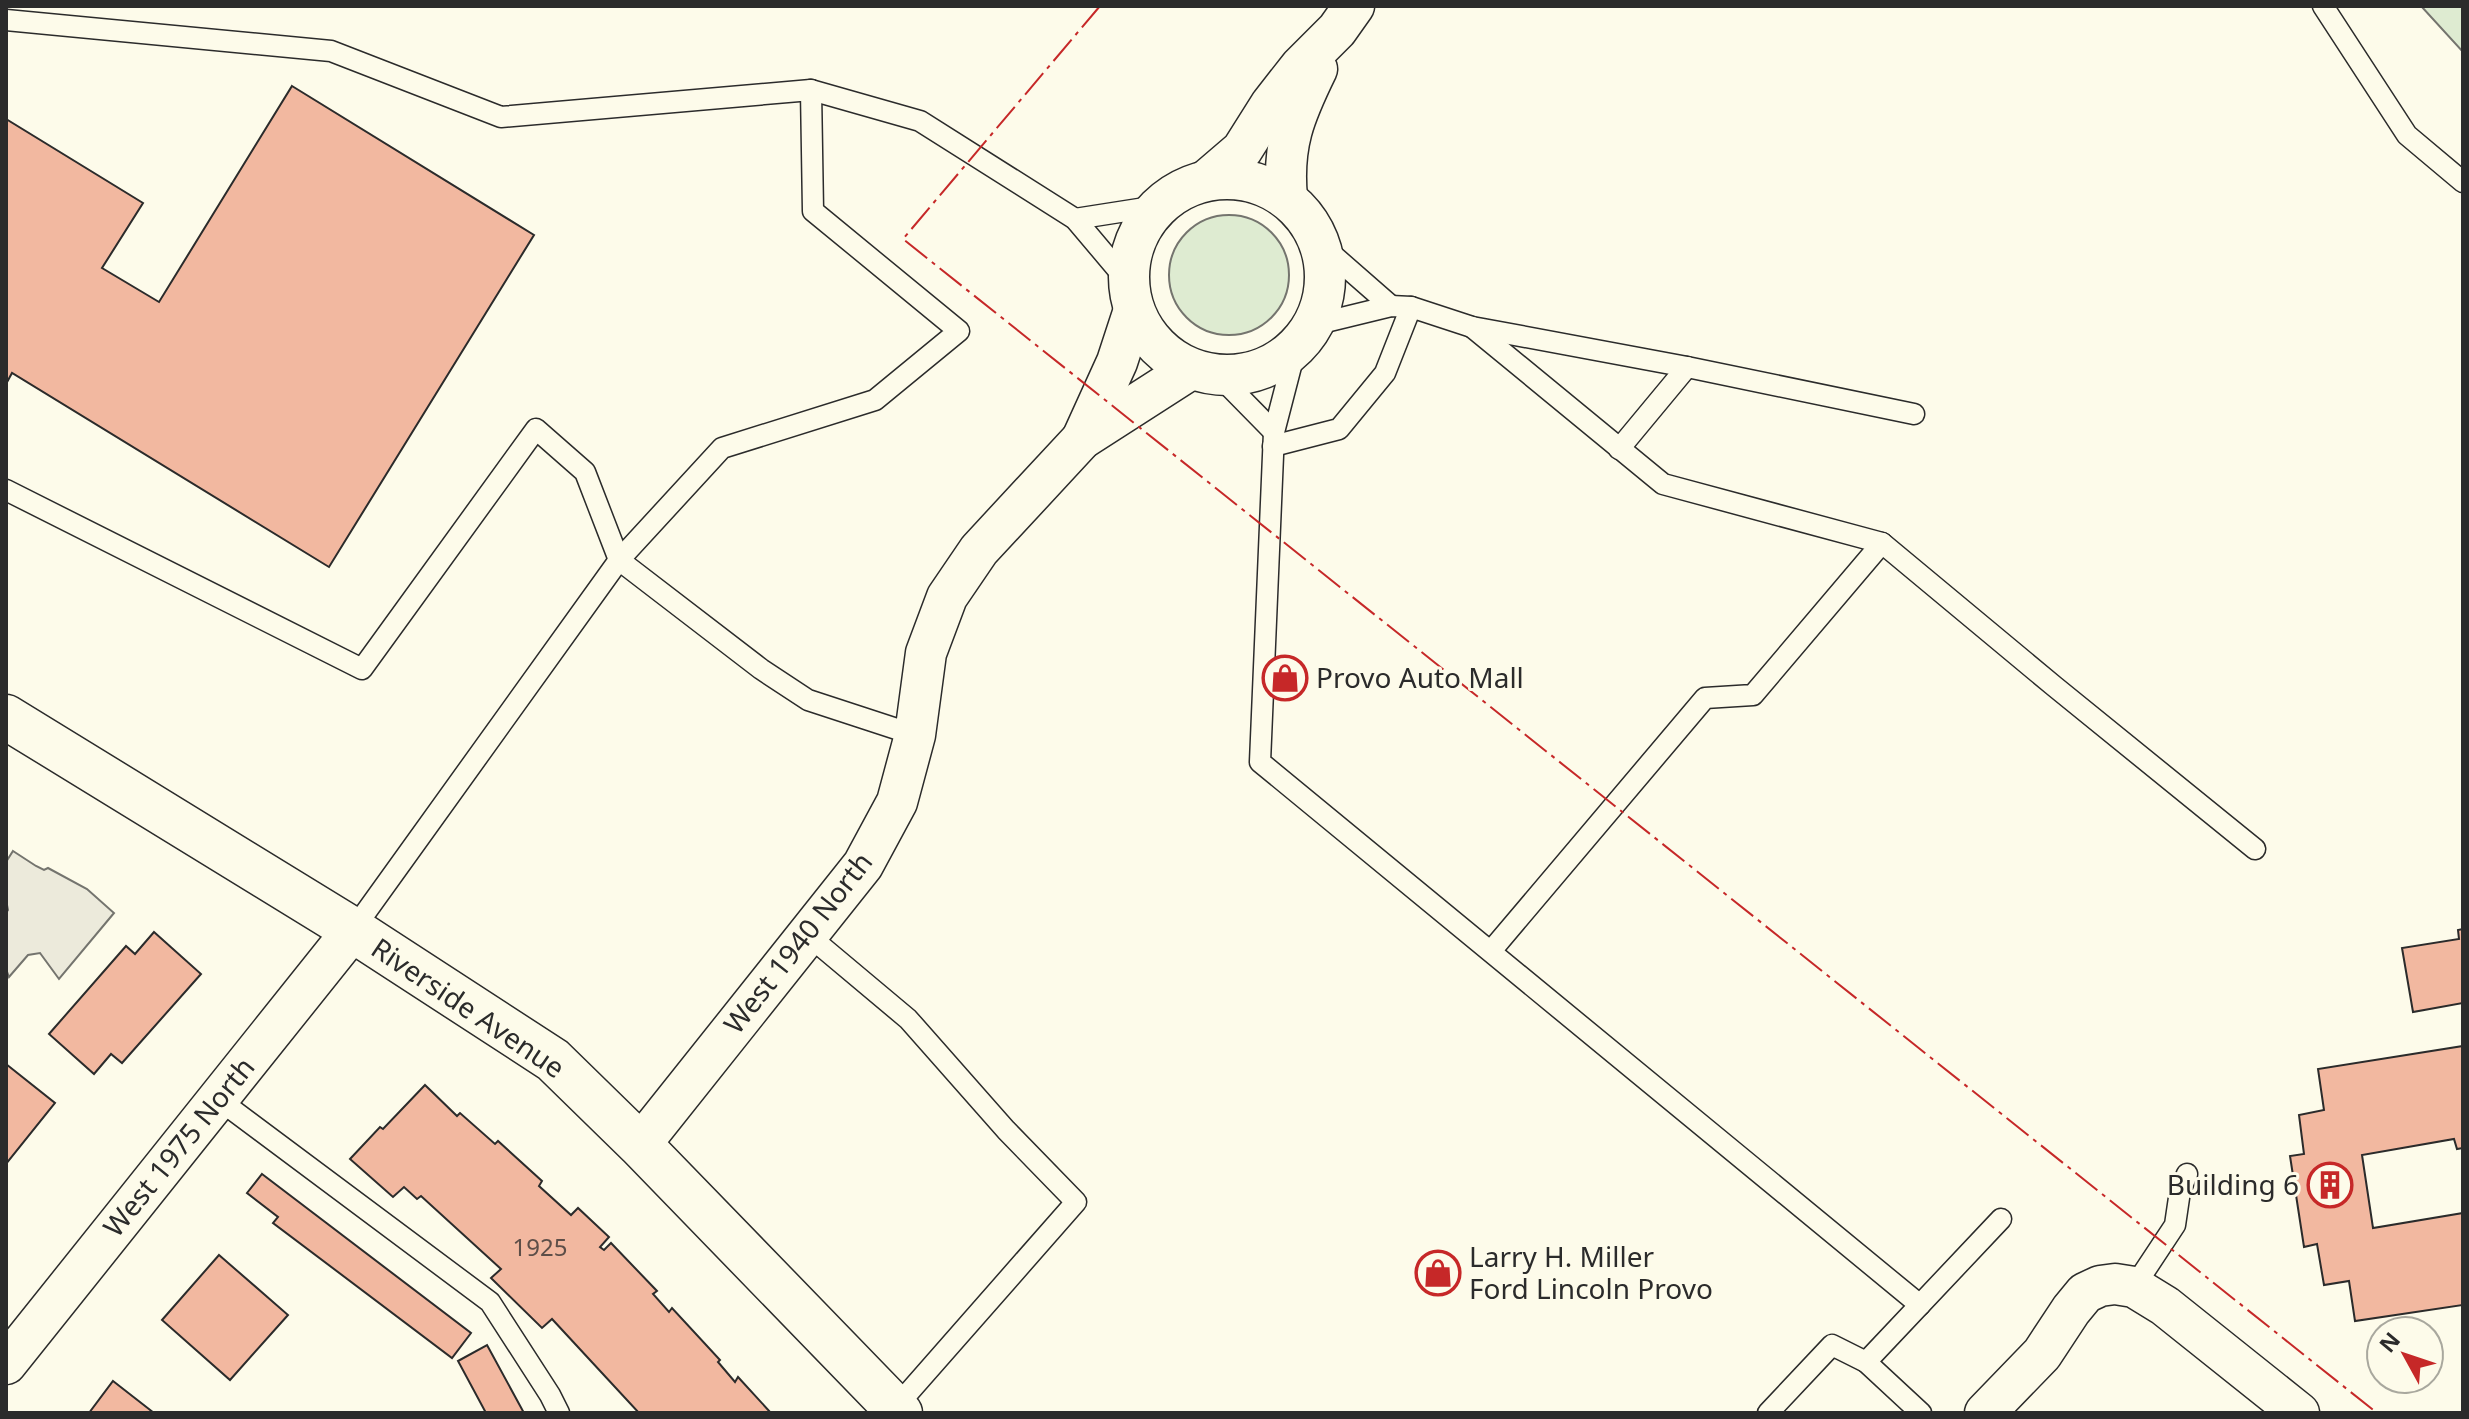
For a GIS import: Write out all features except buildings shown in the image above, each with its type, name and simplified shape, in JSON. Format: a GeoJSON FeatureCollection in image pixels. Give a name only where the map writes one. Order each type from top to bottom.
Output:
{"type":"FeatureCollection","features":[{"type":"Feature","properties":{"kind":"street"},"geometry":{"type":"LineString","coordinates":[[1207,180],[1242,150],[1271,104],[1300,67],[1346,18]]}},
{"type":"Feature","properties":{"kind":"street"},"geometry":{"type":"LineString","coordinates":[[1287,198],[1284,169],[1288,138],[1301,101],[1346,18]]}},
{"type":"Feature","properties":{"kind":"street"},"geometry":{"type":"LineString","coordinates":[[1235,178],[1262,185],[1287,198],[1307,218],[1319,243],[1325,270],[1323,298],[1304,336],[1273,364],[1246,373],[1205,372],[1167,355],[1147,335],[1132,296],[1131,255],[1141,229],[1158,206],[1181,189],[1207,180],[1235,178]]}},
{"type":"Feature","properties":{"kind":"street","name":"West 1940 North"},"geometry":{"type":"LineString","coordinates":[[640,1145],[809,936],[870,853],[897,802],[915,735],[926,653],[947,597],[979,550],[1082,439],[1117,362],[1132,296]]}},
{"type":"Feature","properties":{"kind":"street","name":"West 1940 North"},"geometry":{"type":"LineString","coordinates":[[1082,439],[1205,372]]}},
{"type":"Feature","properties":{"kind":"street","name":"Riverside Avenue"},"geometry":{"type":"LineString","coordinates":[[6,717],[353,930],[553,1060],[640,1145],[898,1411]]}},
{"type":"Feature","properties":{"kind":"street","name":"West 1975 North"},"geometry":{"type":"LineString","coordinates":[[6,1364],[353,930]]}},
{"type":"Feature","properties":{"kind":"street"},"geometry":{"type":"LineString","coordinates":[[1985,1413],[2042,1354],[2085,1293],[2115,1284],[2134,1287],[2165,1306],[2299,1413]]}},
{"type":"Feature","properties":{"kind":"lane"},"geometry":{"type":"LineString","coordinates":[[2323,6],[2407,135],[2463,182]]}},
{"type":"Feature","properties":{"kind":"lane"},"geometry":{"type":"LineString","coordinates":[[6,20],[331,51],[501,117],[811,90],[920,121],[1075,219],[1132,296]]}},
{"type":"Feature","properties":{"kind":"lane"},"geometry":{"type":"LineString","coordinates":[[353,930],[619,560],[722,448],[875,400],[959,331],[813,211],[811,90]]}},
{"type":"Feature","properties":{"kind":"lane"},"geometry":{"type":"LineString","coordinates":[[1075,219],[1158,206]]}},
{"type":"Feature","properties":{"kind":"lane"},"geometry":{"type":"LineString","coordinates":[[1319,243],[1401,306],[1472,327],[1914,414]]}},
{"type":"Feature","properties":{"kind":"lane"},"geometry":{"type":"LineString","coordinates":[[1401,306],[1304,336],[1273,439],[1260,762],[1920,1305]]}},
{"type":"Feature","properties":{"kind":"lane"},"geometry":{"type":"LineString","coordinates":[[1273,439],[1339,429],[1385,373],[1401,306]]}},
{"type":"Feature","properties":{"kind":"lane"},"geometry":{"type":"LineString","coordinates":[[1472,327],[1663,484],[1882,543],[2255,849]]}},
{"type":"Feature","properties":{"kind":"lane"},"geometry":{"type":"LineString","coordinates":[[1619,449],[1687,367]]}},
{"type":"Feature","properties":{"kind":"lane"},"geometry":{"type":"LineString","coordinates":[[1205,372],[1273,439]]}},
{"type":"Feature","properties":{"kind":"lane"},"geometry":{"type":"LineString","coordinates":[[6,490],[362,669],[536,429],[585,472],[619,560],[761,669],[808,700],[915,735]]}},
{"type":"Feature","properties":{"kind":"lane"},"geometry":{"type":"LineString","coordinates":[[1491,951],[1705,698],[1753,695],[1882,543]]}},
{"type":"Feature","properties":{"kind":"lane"},"geometry":{"type":"LineString","coordinates":[[809,936],[908,1019],[1006,1130],[1076,1202],[898,1411]]}},
{"type":"Feature","properties":{"kind":"lane"},"geometry":{"type":"LineString","coordinates":[[218,1099],[490,1302],[559,1413]]}},
{"type":"Feature","properties":{"kind":"lane"},"geometry":{"type":"LineString","coordinates":[[2134,1287],[2175,1225],[2180,1191],[2187,1174]]}},
{"type":"Feature","properties":{"kind":"lane"},"geometry":{"type":"LineString","coordinates":[[1866,1362],[2001,1219]]}},
{"type":"Feature","properties":{"kind":"lane"},"geometry":{"type":"LineString","coordinates":[[1768,1413],[1832,1345],[1866,1362],[1921,1413]]}},
{"type":"Feature","properties":{"kind":"green space"},"geometry":{"type":"Polygon","coordinates":[[[2421,6],[2463,6],[2463,52],[2421,6]]]}},
{"type":"Feature","properties":{"kind":"green space"},"geometry":{"type":"Polygon","coordinates":[[[1229,215],[1252,220],[1271,233],[1284,252],[1289,275],[1284,298],[1271,317],[1252,330],[1229,335],[1206,330],[1187,317],[1174,298],[1169,275],[1174,252],[1187,233],[1206,220],[1229,215]]]}},
{"type":"Feature","properties":{"kind":"shaded area"},"geometry":{"type":"Polygon","coordinates":[[[13,851],[36,866],[44,870],[48,868],[87,889],[114,913],[59,979],[40,953],[28,955],[9,977],[6,969],[6,862],[13,851]]]}},
{"type":"Feature","properties":{"kind":"power"},"geometry":{"type":"LineString","coordinates":[[1100,6],[903,239],[2377,1413]]}},
{"type":"Feature","properties":{"kind":"place","name":"Provo Auto Mall"},"geometry":{"type":"Point","coordinates":[1285,678]}},
{"type":"Feature","properties":{"kind":"place","name":"Building 6"},"geometry":{"type":"Point","coordinates":[2330,1185]}},
{"type":"Feature","properties":{"kind":"place","name":"Larry H. Miller Ford Lincoln Provo"},"geometry":{"type":"Point","coordinates":[1438,1273]}}]}
